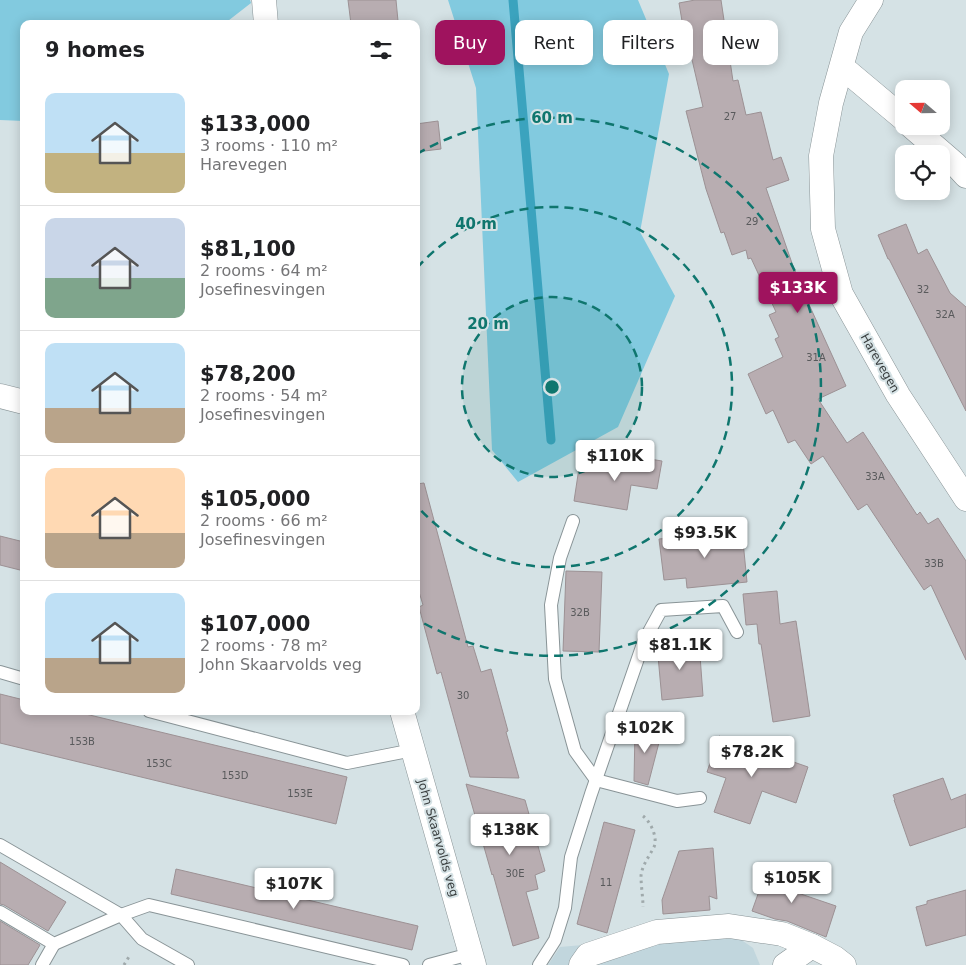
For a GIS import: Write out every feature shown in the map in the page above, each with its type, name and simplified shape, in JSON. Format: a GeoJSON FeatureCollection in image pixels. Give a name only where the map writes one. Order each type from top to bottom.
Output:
{"type":"FeatureCollection","features":[{"type":"Feature","properties":{"kind":"street"},"geometry":{"type":"LineString","coordinates":[[264,0],[266,20]]}},
{"type":"Feature","properties":{"kind":"street","name":"Harevegen"},"geometry":{"type":"LineString","coordinates":[[871,0],[851,32],[831,103],[821,156],[824,229],[841,294],[898,395],[966,499]]}},
{"type":"Feature","properties":{"kind":"street"},"geometry":{"type":"LineString","coordinates":[[842,66],[895,112]]}},
{"type":"Feature","properties":{"kind":"street"},"geometry":{"type":"LineString","coordinates":[[922,135],[966,176]]}},
{"type":"Feature","properties":{"kind":"street"},"geometry":{"type":"LineString","coordinates":[[0,396],[20,401]]}},
{"type":"Feature","properties":{"kind":"street","name":"John Skaarvolds veg"},"geometry":{"type":"LineString","coordinates":[[403,715],[472,959]]}},
{"type":"Feature","properties":{"kind":"street"},"geometry":{"type":"LineString","coordinates":[[581,965],[588,955],[657,932],[729,926],[782,934],[812,946],[836,958],[844,965]]}},
{"type":"Feature","properties":{"kind":"street"},"geometry":{"type":"LineString","coordinates":[[784,965],[812,946]]}},
{"type":"Feature","properties":{"kind":"lane"},"geometry":{"type":"LineString","coordinates":[[573,521],[560,558],[551,605],[555,679],[575,751],[596,780],[677,801],[700,798]]}},
{"type":"Feature","properties":{"kind":"lane"},"geometry":{"type":"LineString","coordinates":[[539,965],[555,940],[564,908],[571,857],[644,641],[661,610],[723,606],[737,632]]}},
{"type":"Feature","properties":{"kind":"lane"},"geometry":{"type":"LineString","coordinates":[[0,672],[20,677]]}},
{"type":"Feature","properties":{"kind":"lane"},"geometry":{"type":"LineString","coordinates":[[164,715],[347,763],[413,750]]}},
{"type":"Feature","properties":{"kind":"lane"},"geometry":{"type":"LineString","coordinates":[[0,845],[121,915],[142,938],[188,965]]}},
{"type":"Feature","properties":{"kind":"lane"},"geometry":{"type":"LineString","coordinates":[[42,965],[54,944],[149,905],[403,965]]}},
{"type":"Feature","properties":{"kind":"lane"},"geometry":{"type":"LineString","coordinates":[[0,912],[54,944]]}},
{"type":"Feature","properties":{"kind":"lane"},"geometry":{"type":"LineString","coordinates":[[429,965],[472,959]]}},
{"type":"Feature","properties":{"kind":"path"},"geometry":{"type":"LineString","coordinates":[[641,815],[653,829],[655,845],[646,859],[641,874],[643,908],[657,932]]}},
{"type":"Feature","properties":{"kind":"shaded area"},"geometry":{"type":"Polygon","coordinates":[[[0,0],[250,0],[251,3],[229,20],[20,20],[20,121],[0,120],[0,0]]]}},
{"type":"Feature","properties":{"kind":"shaded area"},"geometry":{"type":"Polygon","coordinates":[[[448,0],[638,0],[646,20],[603,20],[603,65],[665,65],[669,74],[640,232],[675,296],[618,427],[518,482],[492,450],[476,88],[469,65],[505,65],[505,20],[454,20],[448,0]]]}},
{"type":"Feature","properties":{"kind":"shaded area"},"geometry":{"type":"Polygon","coordinates":[[[730,932],[753,948],[760,965],[548,965],[560,947],[730,932]]]}},
{"type":"Feature","properties":{"kind":"building"},"geometry":{"type":"Polygon","coordinates":[[[348,0],[396,0],[398,20],[350,20],[348,0]]]}},
{"type":"Feature","properties":{"kind":"building"},"geometry":{"type":"Polygon","coordinates":[[[695,0],[721,0],[724,20],[703,20],[703,65],[731,65],[733,81],[738,80],[746,115],[761,112],[773,160],[781,157],[789,180],[766,188],[802,289],[846,386],[818,399],[847,443],[863,432],[917,515],[920,512],[928,524],[938,518],[966,561],[966,660],[931,585],[924,590],[867,504],[858,510],[823,456],[811,464],[795,440],[788,443],[773,410],[766,414],[748,374],[783,357],[775,339],[779,337],[769,315],[776,312],[751,258],[748,259],[746,250],[732,255],[724,232],[721,233],[706,189],[686,111],[703,107],[693,64],[693,20],[682,20],[679,3],[695,0]]]}},
{"type":"Feature","properties":{"kind":"building"},"geometry":{"type":"Polygon","coordinates":[[[438,121],[441,149],[420,152],[420,123],[438,121]]]}},
{"type":"Feature","properties":{"kind":"building"},"geometry":{"type":"Polygon","coordinates":[[[906,224],[918,254],[927,249],[950,293],[966,307],[966,411],[888,259],[878,235],[906,224]]]}},
{"type":"Feature","properties":{"kind":"building"},"geometry":{"type":"Polygon","coordinates":[[[631,456],[662,461],[657,489],[631,485],[627,510],[574,501],[579,468],[581,468],[582,461],[629,468],[631,456]]]}},
{"type":"Feature","properties":{"kind":"building"},"geometry":{"type":"Polygon","coordinates":[[[424,483],[468,647],[473,646],[481,672],[491,669],[519,778],[470,777],[441,672],[437,674],[420,611],[420,606],[423,605],[420,595],[420,484],[424,483]]]}},
{"type":"Feature","properties":{"kind":"building"},"geometry":{"type":"Polygon","coordinates":[[[742,531],[747,582],[687,588],[686,578],[664,580],[659,539],[742,531]]]}},
{"type":"Feature","properties":{"kind":"building"},"geometry":{"type":"Polygon","coordinates":[[[0,536],[20,541],[20,570],[0,565],[0,536]]]}},
{"type":"Feature","properties":{"kind":"building"},"geometry":{"type":"Polygon","coordinates":[[[566,571],[602,572],[599,652],[563,651],[566,571]]]}},
{"type":"Feature","properties":{"kind":"building"},"geometry":{"type":"Polygon","coordinates":[[[777,591],[780,624],[796,621],[810,716],[773,722],[757,624],[746,625],[743,594],[777,591]]]}},
{"type":"Feature","properties":{"kind":"building"},"geometry":{"type":"Polygon","coordinates":[[[699,642],[703,696],[662,700],[657,645],[699,642]]]}},
{"type":"Feature","properties":{"kind":"building"},"geometry":{"type":"Polygon","coordinates":[[[0,694],[20,699],[20,715],[90,715],[347,777],[336,824],[0,743],[0,694]]]}},
{"type":"Feature","properties":{"kind":"building"},"geometry":{"type":"Polygon","coordinates":[[[635,730],[662,731],[648,785],[634,781],[635,730]]]}},
{"type":"Feature","properties":{"kind":"building"},"geometry":{"type":"Polygon","coordinates":[[[719,736],[808,767],[796,803],[762,791],[750,824],[714,812],[726,778],[707,772],[719,736]]]}},
{"type":"Feature","properties":{"kind":"building"},"geometry":{"type":"Polygon","coordinates":[[[943,778],[951,800],[966,794],[966,827],[910,846],[893,795],[943,778]]]}},
{"type":"Feature","properties":{"kind":"building"},"geometry":{"type":"Polygon","coordinates":[[[466,784],[525,800],[545,871],[535,875],[538,889],[526,892],[539,938],[513,946],[466,784]]]}},
{"type":"Feature","properties":{"kind":"building"},"geometry":{"type":"Polygon","coordinates":[[[604,822],[635,830],[607,933],[577,924],[604,822]]]}},
{"type":"Feature","properties":{"kind":"building"},"geometry":{"type":"Polygon","coordinates":[[[713,848],[717,899],[709,896],[710,910],[663,914],[662,900],[679,851],[713,848]]]}},
{"type":"Feature","properties":{"kind":"building"},"geometry":{"type":"Polygon","coordinates":[[[0,862],[66,902],[48,931],[0,904],[0,862]]]}},
{"type":"Feature","properties":{"kind":"building"},"geometry":{"type":"Polygon","coordinates":[[[768,866],[797,877],[792,891],[836,906],[826,937],[787,921],[752,911],[768,866]]]}},
{"type":"Feature","properties":{"kind":"building"},"geometry":{"type":"Polygon","coordinates":[[[176,869],[418,926],[412,950],[171,894],[176,869]]]}},
{"type":"Feature","properties":{"kind":"building"},"geometry":{"type":"Polygon","coordinates":[[[966,890],[966,935],[926,946],[916,907],[927,904],[927,901],[966,890]]]}},
{"type":"Feature","properties":{"kind":"building"},"geometry":{"type":"Polygon","coordinates":[[[0,921],[40,945],[28,965],[0,965],[0,921]]]}},
{"type":"Feature","properties":{"kind":"waterway"},"geometry":{"type":"LineString","coordinates":[[513,0],[551,440]]}}]}
